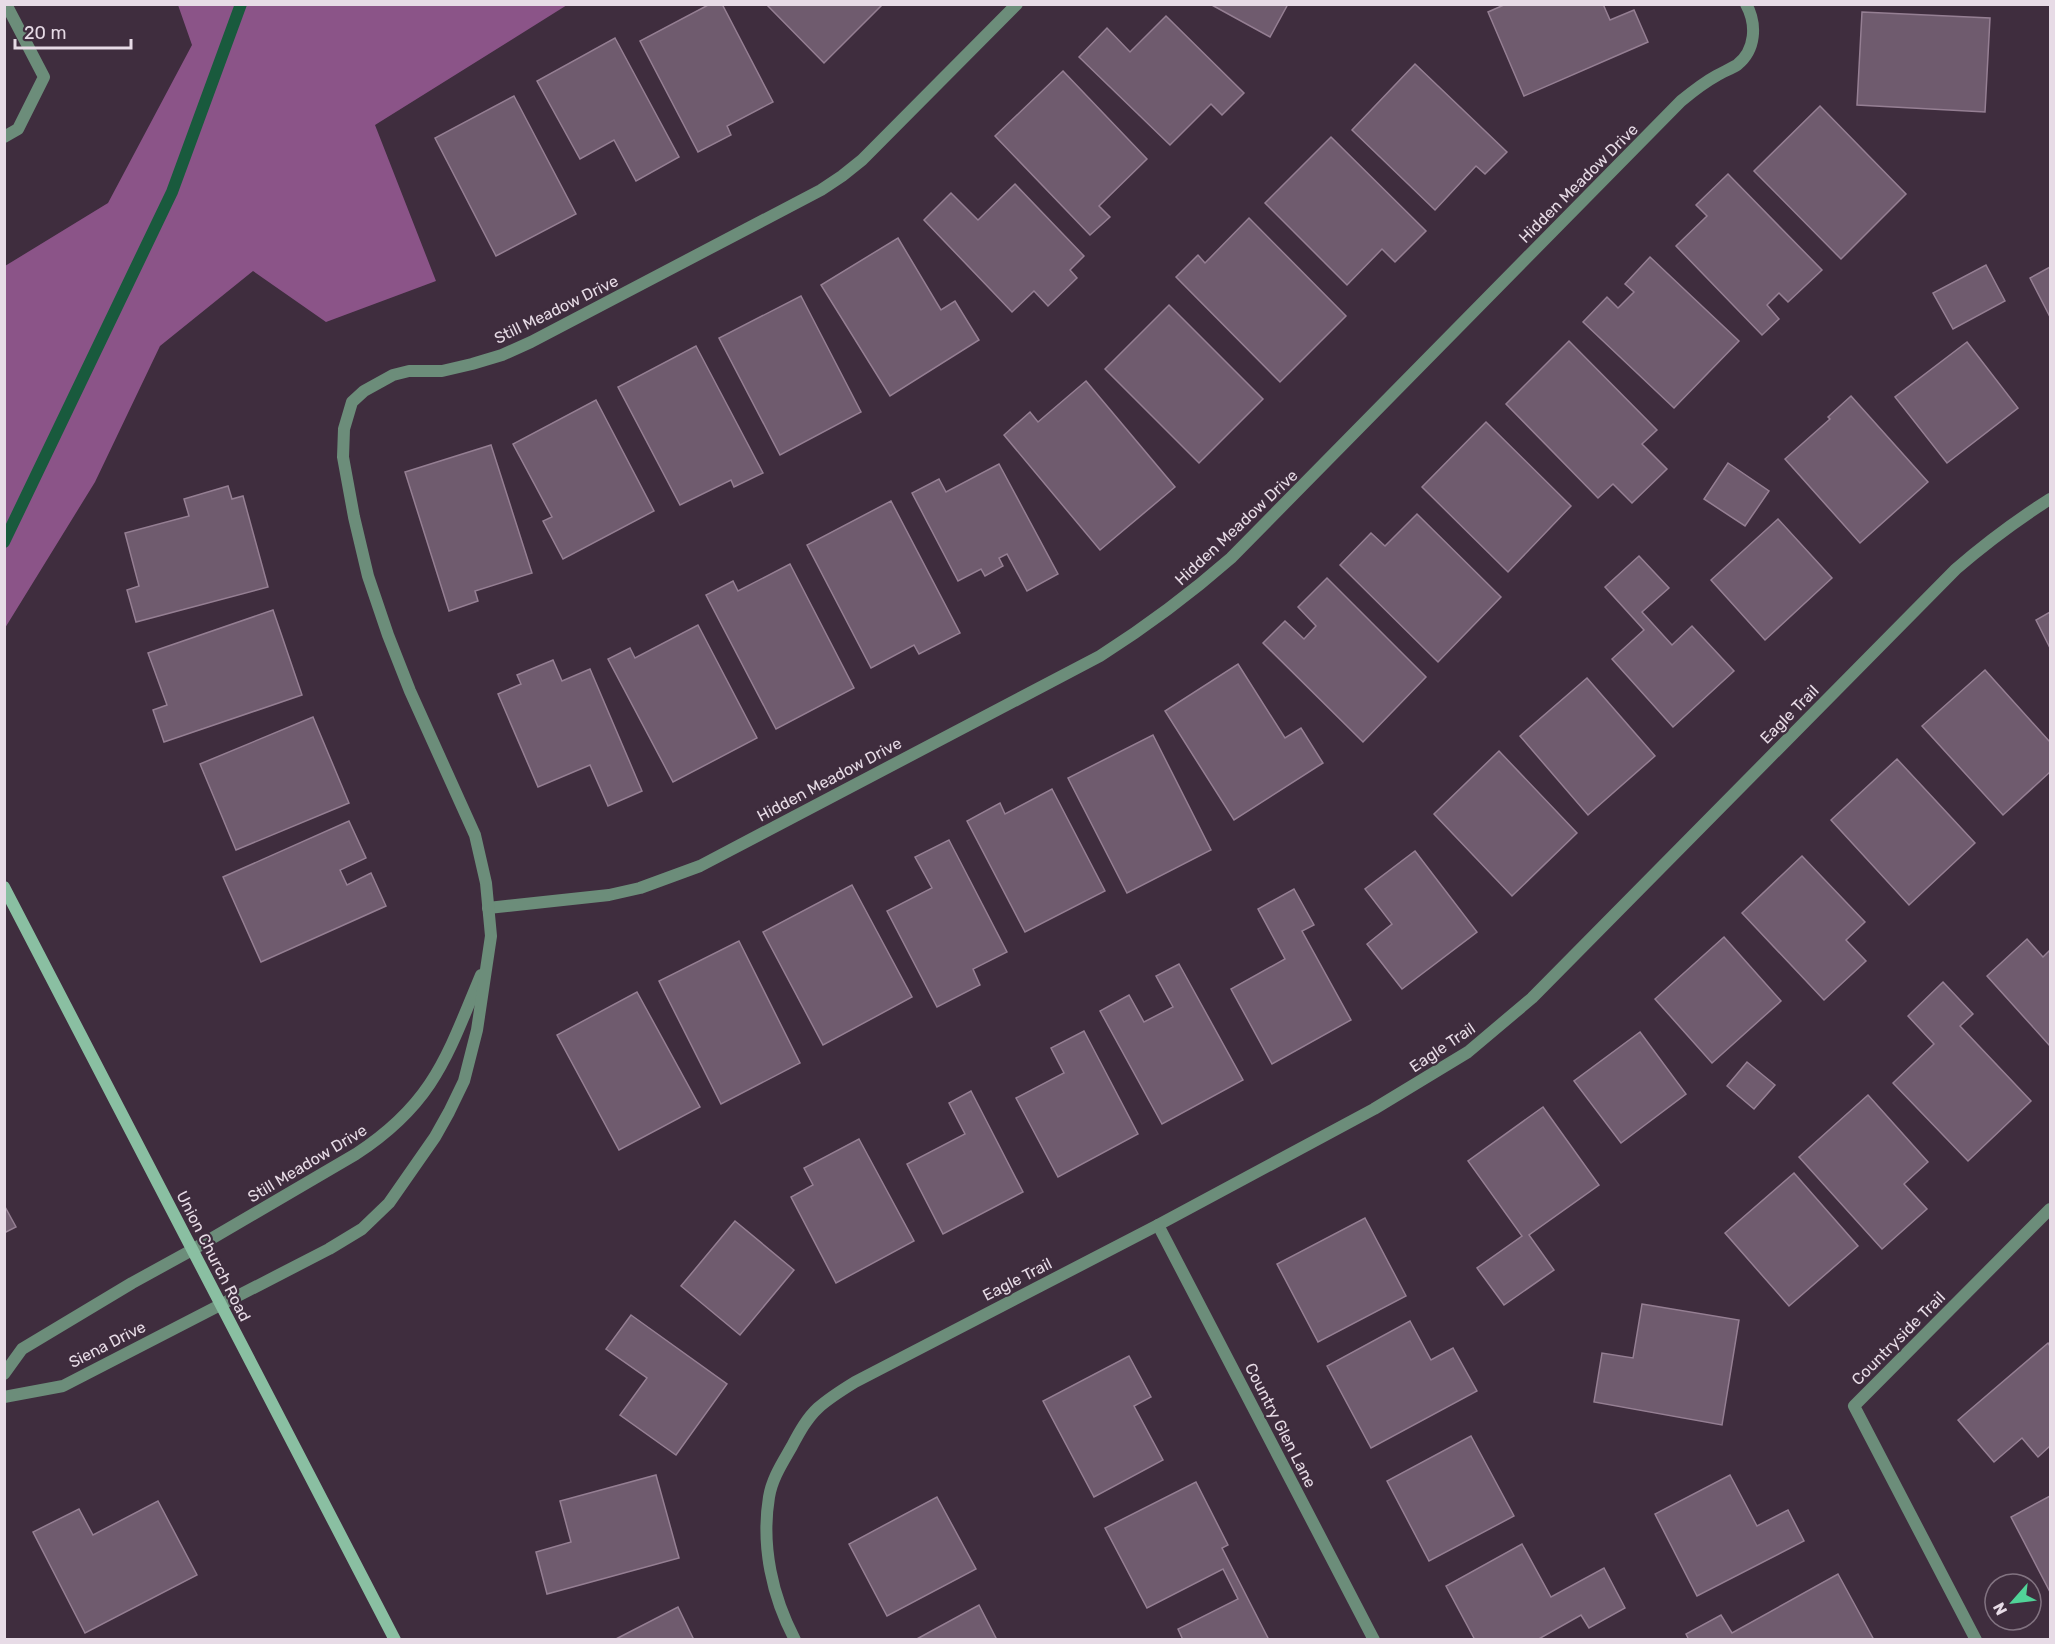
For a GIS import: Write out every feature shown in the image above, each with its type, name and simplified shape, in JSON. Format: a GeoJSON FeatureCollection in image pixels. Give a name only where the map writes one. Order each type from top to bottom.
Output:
{"type":"FeatureCollection","features":[{"type":"Feature","properties":{"kind":"street"},"geometry":{"type":"LineString","coordinates":[[4,137],[18,129],[44,77],[6,4]]}},
{"type":"Feature","properties":{"kind":"street","name":"Still Meadow Drive"},"geometry":{"type":"LineString","coordinates":[[220,1305],[329,1249],[362,1229],[389,1203],[435,1137],[464,1081],[477,1030],[489,958],[491,936],[486,883],[475,835],[407,682],[368,576],[343,457],[344,429],[352,402],[364,391],[393,375],[409,371],[442,371],[472,364],[502,355],[531,342],[821,190],[862,160],[1017,4]]}},
{"type":"Feature","properties":{"kind":"street","name":"Hidden Meadow Drive"},"geometry":{"type":"LineString","coordinates":[[488,908],[609,895],[640,888],[700,866],[1081,666],[1146,626],[1190,594],[1239,550],[1681,101],[1697,88],[1741,61],[1749,49],[1753,34],[1752,19],[1746,4]]}},
{"type":"Feature","properties":{"kind":"street","name":"Eagle Trail"},"geometry":{"type":"LineString","coordinates":[[795,1640],[783,1616],[774,1589],[768,1559],[769,1496],[778,1471],[802,1428],[816,1409],[837,1393],[1374,1109],[1468,1052],[1532,998],[1934,590],[1981,547],[2050,499]]}},
{"type":"Feature","properties":{"kind":"street","name":"Union Church Road"},"geometry":{"type":"LineString","coordinates":[[4,887],[394,1640]]}},
{"type":"Feature","properties":{"kind":"street","name":"Still Meadow Drive"},"geometry":{"type":"LineString","coordinates":[[192,1250],[356,1154],[380,1139],[401,1120],[420,1100],[445,1060],[489,958]]}},
{"type":"Feature","properties":{"kind":"street","name":"Countryside Trail"},"geometry":{"type":"LineString","coordinates":[[1976,1640],[1854,1406],[2050,1209]]}},
{"type":"Feature","properties":{"kind":"street","name":"Country Glen Lane"},"geometry":{"type":"LineString","coordinates":[[1158,1225],[1374,1640]]}},
{"type":"Feature","properties":{"kind":"street"},"geometry":{"type":"LineString","coordinates":[[4,1374],[22,1348],[192,1250]]}},
{"type":"Feature","properties":{"kind":"street","name":"Siena Drive"},"geometry":{"type":"LineString","coordinates":[[4,1396],[63,1386],[220,1305]]}},
{"type":"Feature","properties":{"kind":"shaded area"},"geometry":{"type":"Polygon","coordinates":[[[178,5],[567,5],[375,125],[436,281],[326,322],[253,271],[160,346],[95,482],[5,628],[5,266],[108,203],[192,45],[178,5]]]}},
{"type":"Feature","properties":{"kind":"building"},"geometry":{"type":"Polygon","coordinates":[[[710,4],[722,4],[773,102],[727,126],[731,135],[698,152],[640,41],[710,4]]]}},
{"type":"Feature","properties":{"kind":"building"},"geometry":{"type":"Polygon","coordinates":[[[766,4],[883,4],[824,63],[766,4]]]}},
{"type":"Feature","properties":{"kind":"building"},"geometry":{"type":"Polygon","coordinates":[[[1210,4],[1288,4],[1270,37],[1210,4]]]}},
{"type":"Feature","properties":{"kind":"building"},"geometry":{"type":"Polygon","coordinates":[[[1506,4],[1603,4],[1610,20],[1634,10],[1648,42],[1524,96],[1488,12],[1506,4]]]}},
{"type":"Feature","properties":{"kind":"building"},"geometry":{"type":"Polygon","coordinates":[[[1862,12],[1990,18],[1985,112],[1857,105],[1862,12]]]}},
{"type":"Feature","properties":{"kind":"building"},"geometry":{"type":"Polygon","coordinates":[[[1166,16],[1244,93],[1222,115],[1211,104],[1170,145],[1079,57],[1107,28],[1130,52],[1166,16]]]}},
{"type":"Feature","properties":{"kind":"building"},"geometry":{"type":"Polygon","coordinates":[[[615,38],[679,157],[636,181],[614,140],[580,159],[537,81],[615,38]]]}},
{"type":"Feature","properties":{"kind":"building"},"geometry":{"type":"Polygon","coordinates":[[[1415,64],[1507,152],[1485,174],[1476,166],[1435,210],[1352,130],[1415,64]]]}},
{"type":"Feature","properties":{"kind":"building"},"geometry":{"type":"Polygon","coordinates":[[[1063,71],[1147,159],[1099,206],[1110,217],[1090,235],[995,136],[1063,71]]]}},
{"type":"Feature","properties":{"kind":"building"},"geometry":{"type":"Polygon","coordinates":[[[514,96],[576,214],[496,256],[435,138],[514,96]]]}},
{"type":"Feature","properties":{"kind":"building"},"geometry":{"type":"Polygon","coordinates":[[[1820,106],[1906,194],[1841,259],[1754,171],[1820,106]]]}},
{"type":"Feature","properties":{"kind":"building"},"geometry":{"type":"Polygon","coordinates":[[[1331,137],[1426,231],[1395,262],[1382,249],[1347,285],[1265,203],[1331,137]]]}},
{"type":"Feature","properties":{"kind":"building"},"geometry":{"type":"Polygon","coordinates":[[[1728,174],[1822,270],[1788,302],[1779,293],[1767,305],[1779,319],[1762,335],[1676,246],[1707,216],[1696,205],[1728,174]]]}},
{"type":"Feature","properties":{"kind":"building"},"geometry":{"type":"Polygon","coordinates":[[[1015,184],[1084,256],[1070,270],[1077,278],[1048,306],[1034,291],[1012,312],[924,220],[951,193],[978,220],[1015,184]]]}},
{"type":"Feature","properties":{"kind":"building"},"geometry":{"type":"Polygon","coordinates":[[[1249,218],[1346,316],[1280,382],[1176,277],[1198,255],[1205,263],[1249,218]]]}},
{"type":"Feature","properties":{"kind":"building"},"geometry":{"type":"Polygon","coordinates":[[[898,238],[941,310],[955,301],[979,340],[890,396],[821,285],[898,238]]]}},
{"type":"Feature","properties":{"kind":"building"},"geometry":{"type":"Polygon","coordinates":[[[1650,257],[1739,341],[1674,408],[1583,322],[1607,297],[1618,308],[1634,292],[1625,284],[1650,257]]]}},
{"type":"Feature","properties":{"kind":"building"},"geometry":{"type":"Polygon","coordinates":[[[1986,265],[2005,301],[1953,329],[1933,293],[1986,265]]]}},
{"type":"Feature","properties":{"kind":"building"},"geometry":{"type":"Polygon","coordinates":[[[2050,267],[2050,317],[2030,278],[2050,267]]]}},
{"type":"Feature","properties":{"kind":"building"},"geometry":{"type":"Polygon","coordinates":[[[801,296],[861,412],[780,455],[719,338],[801,296]]]}},
{"type":"Feature","properties":{"kind":"building"},"geometry":{"type":"Polygon","coordinates":[[[1169,305],[1263,399],[1199,463],[1105,369],[1169,305]]]}},
{"type":"Feature","properties":{"kind":"building"},"geometry":{"type":"Polygon","coordinates":[[[1569,341],[1657,430],[1642,444],[1667,469],[1632,503],[1613,484],[1598,498],[1506,404],[1569,341]]]}},
{"type":"Feature","properties":{"kind":"building"},"geometry":{"type":"Polygon","coordinates":[[[1967,342],[2018,408],[1947,463],[1895,397],[1967,342]]]}},
{"type":"Feature","properties":{"kind":"building"},"geometry":{"type":"Polygon","coordinates":[[[696,346],[763,473],[734,487],[731,480],[680,505],[618,387],[696,346]]]}},
{"type":"Feature","properties":{"kind":"building"},"geometry":{"type":"Polygon","coordinates":[[[1086,381],[1175,487],[1100,550],[1004,435],[1030,412],[1038,422],[1086,381]]]}},
{"type":"Feature","properties":{"kind":"building"},"geometry":{"type":"Polygon","coordinates":[[[1851,396],[1928,482],[1860,543],[1785,459],[1830,419],[1828,417],[1851,396]]]}},
{"type":"Feature","properties":{"kind":"building"},"geometry":{"type":"Polygon","coordinates":[[[596,400],[654,511],[563,559],[543,521],[552,517],[513,444],[596,400]]]}},
{"type":"Feature","properties":{"kind":"building"},"geometry":{"type":"Polygon","coordinates":[[[1486,422],[1571,506],[1508,572],[1422,487],[1486,422]]]}},
{"type":"Feature","properties":{"kind":"building"},"geometry":{"type":"Polygon","coordinates":[[[491,445],[532,573],[475,591],[478,601],[449,611],[405,472],[491,445]]]}},
{"type":"Feature","properties":{"kind":"building"},"geometry":{"type":"Polygon","coordinates":[[[1728,463],[1769,491],[1745,526],[1704,499],[1728,463]]]}},
{"type":"Feature","properties":{"kind":"building"},"geometry":{"type":"Polygon","coordinates":[[[999,464],[1058,574],[1027,591],[1007,554],[999,558],[1003,566],[985,576],[981,569],[958,581],[912,493],[939,479],[946,492],[999,464]]]}},
{"type":"Feature","properties":{"kind":"building"},"geometry":{"type":"Polygon","coordinates":[[[228,486],[232,499],[243,496],[268,587],[136,622],[127,590],[139,586],[125,533],[189,516],[184,499],[228,486]]]}},
{"type":"Feature","properties":{"kind":"building"},"geometry":{"type":"Polygon","coordinates":[[[891,501],[960,633],[919,654],[914,645],[871,668],[807,545],[891,501]]]}},
{"type":"Feature","properties":{"kind":"building"},"geometry":{"type":"Polygon","coordinates":[[[1417,514],[1501,597],[1438,662],[1340,565],[1371,533],[1385,546],[1417,514]]]}},
{"type":"Feature","properties":{"kind":"building"},"geometry":{"type":"Polygon","coordinates":[[[1778,519],[1832,578],[1765,640],[1711,580],[1778,519]]]}},
{"type":"Feature","properties":{"kind":"building"},"geometry":{"type":"Polygon","coordinates":[[[1639,556],[1669,588],[1642,612],[1672,645],[1692,626],[1734,671],[1673,727],[1612,659],[1644,630],[1605,587],[1639,556]]]}},
{"type":"Feature","properties":{"kind":"building"},"geometry":{"type":"Polygon","coordinates":[[[790,564],[854,688],[776,729],[706,595],[733,581],[738,591],[790,564]]]}},
{"type":"Feature","properties":{"kind":"building"},"geometry":{"type":"Polygon","coordinates":[[[1327,578],[1426,677],[1363,742],[1263,643],[1285,621],[1304,639],[1316,626],[1298,607],[1327,578]]]}},
{"type":"Feature","properties":{"kind":"building"},"geometry":{"type":"Polygon","coordinates":[[[273,610],[302,695],[164,742],[153,710],[167,705],[148,653],[273,610]]]}},
{"type":"Feature","properties":{"kind":"building"},"geometry":{"type":"Polygon","coordinates":[[[2050,612],[2050,648],[2036,620],[2050,612]]]}},
{"type":"Feature","properties":{"kind":"building"},"geometry":{"type":"Polygon","coordinates":[[[698,625],[757,738],[673,782],[608,659],[630,648],[635,658],[698,625]]]}},
{"type":"Feature","properties":{"kind":"building"},"geometry":{"type":"Polygon","coordinates":[[[553,660],[562,681],[590,669],[642,791],[608,806],[590,765],[538,787],[498,694],[521,684],[517,675],[553,660]]]}},
{"type":"Feature","properties":{"kind":"building"},"geometry":{"type":"Polygon","coordinates":[[[1238,664],[1285,738],[1301,728],[1323,763],[1234,820],[1165,711],[1238,664]]]}},
{"type":"Feature","properties":{"kind":"building"},"geometry":{"type":"Polygon","coordinates":[[[1985,670],[2050,742],[2050,772],[2003,815],[1922,726],[1985,670]]]}},
{"type":"Feature","properties":{"kind":"building"},"geometry":{"type":"Polygon","coordinates":[[[1587,678],[1655,756],[1588,815],[1520,736],[1587,678]]]}},
{"type":"Feature","properties":{"kind":"building"},"geometry":{"type":"Polygon","coordinates":[[[313,717],[349,803],[236,850],[200,764],[313,717]]]}},
{"type":"Feature","properties":{"kind":"building"},"geometry":{"type":"Polygon","coordinates":[[[1153,735],[1211,850],[1127,893],[1068,778],[1153,735]]]}},
{"type":"Feature","properties":{"kind":"building"},"geometry":{"type":"Polygon","coordinates":[[[1499,751],[1577,833],[1512,896],[1434,814],[1499,751]]]}},
{"type":"Feature","properties":{"kind":"building"},"geometry":{"type":"Polygon","coordinates":[[[1897,759],[1975,843],[1909,905],[1831,820],[1897,759]]]}},
{"type":"Feature","properties":{"kind":"building"},"geometry":{"type":"Polygon","coordinates":[[[1052,789],[1105,891],[1025,932],[967,821],[1000,803],[1005,814],[1052,789]]]}},
{"type":"Feature","properties":{"kind":"building"},"geometry":{"type":"Polygon","coordinates":[[[349,821],[366,858],[340,870],[347,885],[371,873],[386,906],[261,962],[223,877],[349,821]]]}},
{"type":"Feature","properties":{"kind":"building"},"geometry":{"type":"Polygon","coordinates":[[[949,840],[1007,952],[973,969],[980,985],[937,1007],[887,911],[932,888],[915,857],[949,840]]]}},
{"type":"Feature","properties":{"kind":"building"},"geometry":{"type":"Polygon","coordinates":[[[1415,851],[1477,932],[1402,989],[1367,944],[1392,924],[1365,889],[1415,851]]]}},
{"type":"Feature","properties":{"kind":"building"},"geometry":{"type":"Polygon","coordinates":[[[1802,856],[1865,922],[1846,940],[1866,961],[1824,1000],[1742,913],[1802,856]]]}},
{"type":"Feature","properties":{"kind":"building"},"geometry":{"type":"Polygon","coordinates":[[[852,885],[912,997],[823,1045],[763,932],[852,885]]]}},
{"type":"Feature","properties":{"kind":"building"},"geometry":{"type":"Polygon","coordinates":[[[1294,889],[1314,925],[1302,931],[1351,1020],[1272,1064],[1231,989],[1285,959],[1258,909],[1294,889]]]}},
{"type":"Feature","properties":{"kind":"building"},"geometry":{"type":"Polygon","coordinates":[[[1724,937],[1781,1001],[1712,1063],[1655,999],[1724,937]]]}},
{"type":"Feature","properties":{"kind":"building"},"geometry":{"type":"Polygon","coordinates":[[[2027,939],[2043,957],[2050,950],[2050,1046],[1987,976],[2027,939]]]}},
{"type":"Feature","properties":{"kind":"building"},"geometry":{"type":"Polygon","coordinates":[[[739,941],[800,1063],[721,1104],[659,981],[739,941]]]}},
{"type":"Feature","properties":{"kind":"building"},"geometry":{"type":"Polygon","coordinates":[[[1179,964],[1243,1080],[1162,1124],[1100,1011],[1129,995],[1144,1022],[1173,1007],[1156,976],[1179,964]]]}},
{"type":"Feature","properties":{"kind":"building"},"geometry":{"type":"Polygon","coordinates":[[[1943,982],[1973,1014],[1960,1026],[2031,1101],[1968,1161],[1893,1083],[1934,1044],[1908,1016],[1943,982]]]}},
{"type":"Feature","properties":{"kind":"building"},"geometry":{"type":"Polygon","coordinates":[[[637,992],[700,1107],[619,1150],[557,1035],[637,992]]]}},
{"type":"Feature","properties":{"kind":"building"},"geometry":{"type":"Polygon","coordinates":[[[1084,1031],[1138,1134],[1058,1177],[1016,1098],[1064,1073],[1051,1048],[1084,1031]]]}},
{"type":"Feature","properties":{"kind":"building"},"geometry":{"type":"Polygon","coordinates":[[[1640,1032],[1686,1094],[1621,1143],[1574,1081],[1640,1032]]]}},
{"type":"Feature","properties":{"kind":"building"},"geometry":{"type":"Polygon","coordinates":[[[1747,1062],[1775,1085],[1754,1109],[1727,1086],[1747,1062]]]}},
{"type":"Feature","properties":{"kind":"building"},"geometry":{"type":"Polygon","coordinates":[[[971,1091],[1023,1192],[943,1234],[907,1164],[965,1134],[949,1103],[971,1091]]]}},
{"type":"Feature","properties":{"kind":"building"},"geometry":{"type":"Polygon","coordinates":[[[1868,1095],[1928,1162],[1904,1184],[1927,1209],[1882,1249],[1799,1157],[1868,1095]]]}},
{"type":"Feature","properties":{"kind":"building"},"geometry":{"type":"Polygon","coordinates":[[[1543,1107],[1599,1185],[1529,1235],[1554,1270],[1504,1305],[1477,1268],[1522,1236],[1468,1161],[1543,1107]]]}},
{"type":"Feature","properties":{"kind":"building"},"geometry":{"type":"Polygon","coordinates":[[[859,1139],[914,1241],[836,1283],[791,1197],[813,1185],[804,1168],[859,1139]]]}},
{"type":"Feature","properties":{"kind":"building"},"geometry":{"type":"Polygon","coordinates":[[[1794,1173],[1858,1246],[1789,1306],[1725,1233],[1794,1173]]]}},
{"type":"Feature","properties":{"kind":"building"},"geometry":{"type":"Polygon","coordinates":[[[4,1205],[16,1227],[4,1233],[4,1205]]]}},
{"type":"Feature","properties":{"kind":"building"},"geometry":{"type":"Polygon","coordinates":[[[1365,1218],[1406,1296],[1318,1342],[1277,1264],[1365,1218]]]}},
{"type":"Feature","properties":{"kind":"building"},"geometry":{"type":"Polygon","coordinates":[[[735,1221],[794,1270],[740,1335],[681,1286],[735,1221]]]}},
{"type":"Feature","properties":{"kind":"building"},"geometry":{"type":"Polygon","coordinates":[[[1642,1304],[1739,1320],[1722,1425],[1594,1402],[1602,1353],[1633,1358],[1642,1304]]]}},
{"type":"Feature","properties":{"kind":"building"},"geometry":{"type":"Polygon","coordinates":[[[631,1315],[727,1384],[676,1455],[620,1415],[647,1378],[606,1349],[631,1315]]]}},
{"type":"Feature","properties":{"kind":"building"},"geometry":{"type":"Polygon","coordinates":[[[1410,1321],[1431,1360],[1453,1348],[1477,1391],[1371,1448],[1327,1366],[1410,1321]]]}},
{"type":"Feature","properties":{"kind":"building"},"geometry":{"type":"Polygon","coordinates":[[[2048,1343],[2050,1346],[2050,1446],[2038,1457],[2022,1438],[1994,1462],[1958,1420],[2048,1343]]]}},
{"type":"Feature","properties":{"kind":"building"},"geometry":{"type":"Polygon","coordinates":[[[1129,1356],[1151,1397],[1134,1406],[1163,1460],[1094,1497],[1043,1401],[1129,1356]]]}},
{"type":"Feature","properties":{"kind":"building"},"geometry":{"type":"Polygon","coordinates":[[[1471,1436],[1514,1516],[1429,1561],[1387,1481],[1471,1436]]]}},
{"type":"Feature","properties":{"kind":"building"},"geometry":{"type":"Polygon","coordinates":[[[656,1475],[679,1558],[547,1594],[536,1552],[571,1542],[560,1501],[656,1475]]]}},
{"type":"Feature","properties":{"kind":"building"},"geometry":{"type":"Polygon","coordinates":[[[1730,1475],[1757,1526],[1788,1510],[1804,1541],[1697,1596],[1655,1514],[1730,1475]]]}},
{"type":"Feature","properties":{"kind":"building"},"geometry":{"type":"Polygon","coordinates":[[[1196,1482],[1228,1545],[1222,1548],[1269,1640],[1183,1640],[1178,1629],[1238,1599],[1223,1569],[1147,1608],[1105,1528],[1196,1482]]]}},
{"type":"Feature","properties":{"kind":"building"},"geometry":{"type":"Polygon","coordinates":[[[2050,1496],[2050,1592],[2043,1579],[2043,1572],[2040,1572],[2011,1517],[2050,1496]]]}},
{"type":"Feature","properties":{"kind":"building"},"geometry":{"type":"Polygon","coordinates":[[[937,1497],[976,1569],[887,1616],[849,1544],[937,1497]]]}},
{"type":"Feature","properties":{"kind":"building"},"geometry":{"type":"Polygon","coordinates":[[[158,1501],[197,1575],[85,1633],[33,1532],[79,1509],[93,1535],[158,1501]]]}},
{"type":"Feature","properties":{"kind":"building"},"geometry":{"type":"Polygon","coordinates":[[[1522,1544],[1551,1597],[1604,1568],[1625,1608],[1589,1628],[1581,1615],[1537,1640],[1475,1640],[1446,1586],[1522,1544]]]}},
{"type":"Feature","properties":{"kind":"building"},"geometry":{"type":"Polygon","coordinates":[[[1838,1574],[1874,1640],[1689,1640],[1686,1634],[1721,1615],[1732,1633],[1838,1574]]]}},
{"type":"Feature","properties":{"kind":"building"},"geometry":{"type":"Polygon","coordinates":[[[979,1605],[997,1640],[915,1640],[979,1605]]]}},
{"type":"Feature","properties":{"kind":"building"},"geometry":{"type":"Polygon","coordinates":[[[678,1607],[694,1640],[614,1640],[678,1607]]]}},
{"type":"Feature","properties":{"kind":"waterway"},"geometry":{"type":"LineString","coordinates":[[4,542],[172,192],[241,4]]}}]}
